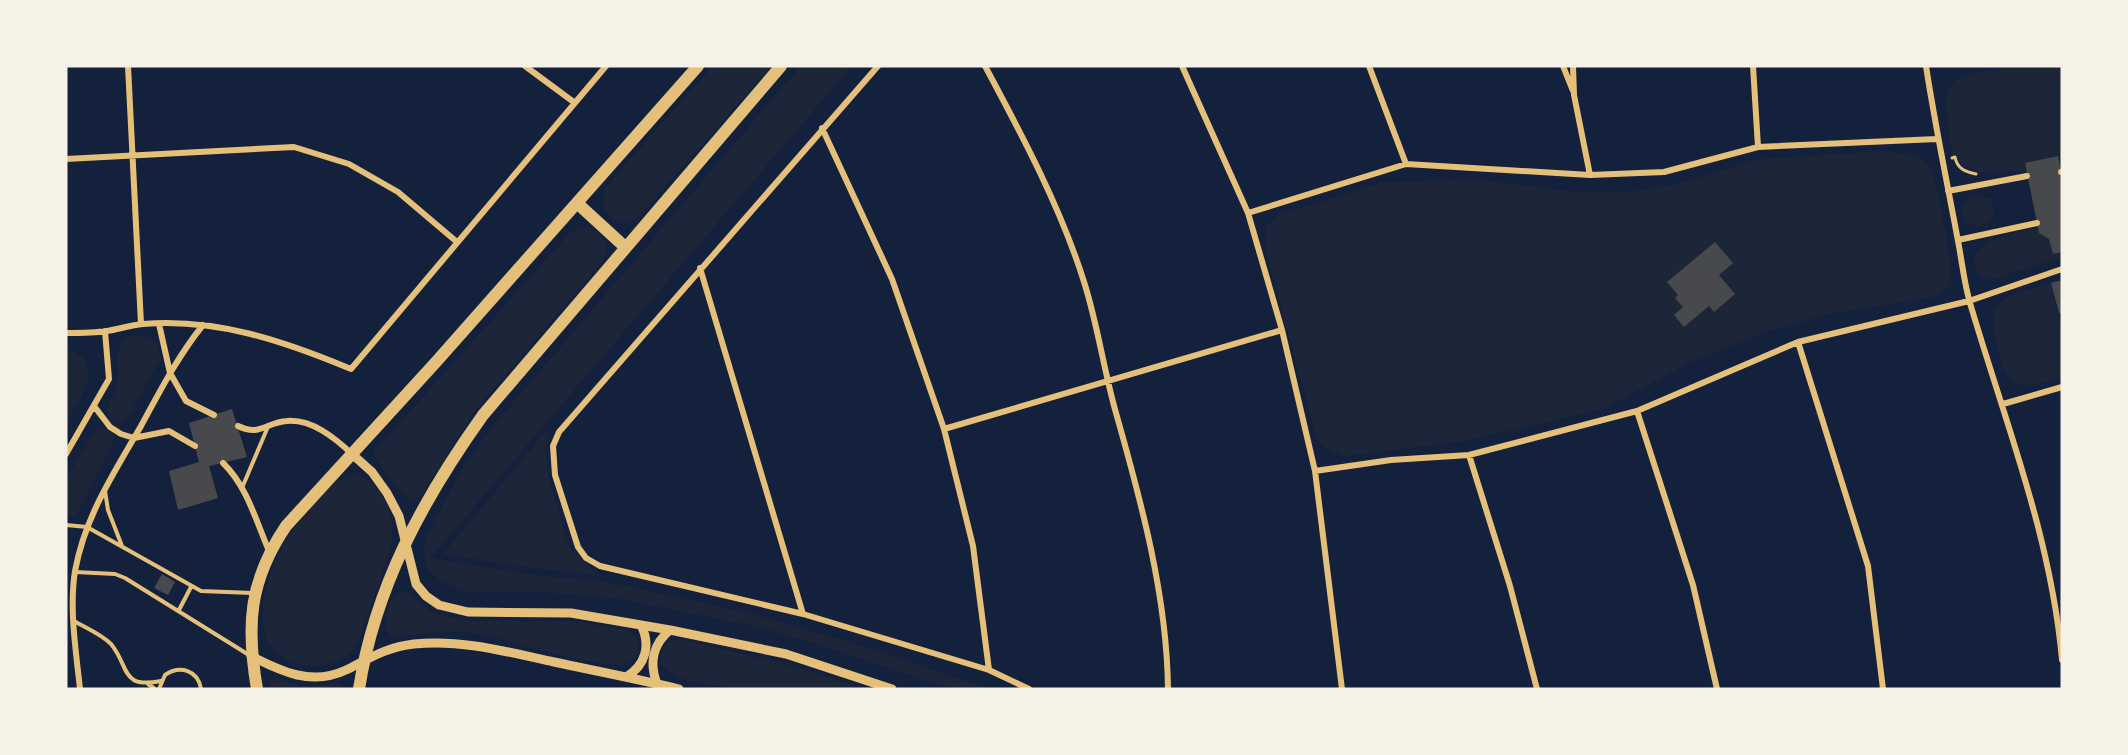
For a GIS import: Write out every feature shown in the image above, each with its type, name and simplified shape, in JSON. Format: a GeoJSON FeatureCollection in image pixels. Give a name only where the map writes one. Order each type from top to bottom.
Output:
{"type":"FeatureCollection","features":[{"type":"Feature","properties":{"kind":"main road"},"geometry":{"type":"LineString","coordinates":[[257,689],[251,656],[251,614],[254,593],[269,551],[304,505],[698,66]]}},
{"type":"Feature","properties":{"kind":"main road"},"geometry":{"type":"LineString","coordinates":[[359,689],[364,658],[376,616],[406,541],[441,473],[483,415],[781,66]]}},
{"type":"Feature","properties":{"kind":"main road"},"geometry":{"type":"LineString","coordinates":[[577,203],[625,247]]}},
{"type":"Feature","properties":{"kind":"street"},"geometry":{"type":"LineString","coordinates":[[128,66],[141,324]]}},
{"type":"Feature","properties":{"kind":"street"},"geometry":{"type":"LineString","coordinates":[[525,66],[575,103]]}},
{"type":"Feature","properties":{"kind":"street"},"geometry":{"type":"LineString","coordinates":[[66,333],[105,331],[141,324],[203,325],[238,329],[304,349],[351,369],[606,66]]}},
{"type":"Feature","properties":{"kind":"street"},"geometry":{"type":"LineString","coordinates":[[878,66],[559,432],[554,446],[555,476],[575,538],[586,558],[600,566],[803,614],[989,670],[1029,689]]}},
{"type":"Feature","properties":{"kind":"street"},"geometry":{"type":"LineString","coordinates":[[985,66],[1045,186],[1085,284],[1107,381],[1132,470],[1155,574],[1168,667],[1168,689]]}},
{"type":"Feature","properties":{"kind":"street"},"geometry":{"type":"LineString","coordinates":[[1182,66],[1248,213],[1282,330],[1315,471],[1342,689]]}},
{"type":"Feature","properties":{"kind":"street"},"geometry":{"type":"LineString","coordinates":[[1369,66],[1406,164]]}},
{"type":"Feature","properties":{"kind":"street"},"geometry":{"type":"LineString","coordinates":[[1563,66],[1574,95]]}},
{"type":"Feature","properties":{"kind":"street"},"geometry":{"type":"LineString","coordinates":[[1573,66],[1574,95],[1590,175]]}},
{"type":"Feature","properties":{"kind":"street"},"geometry":{"type":"LineString","coordinates":[[1753,66],[1758,147]]}},
{"type":"Feature","properties":{"kind":"street"},"geometry":{"type":"LineString","coordinates":[[1926,66],[1937,139],[1969,301],[2003,404],[2041,534],[2059,630],[2062,660]]}},
{"type":"Feature","properties":{"kind":"street"},"geometry":{"type":"LineString","coordinates":[[822,128],[892,279],[944,429],[973,546],[989,670]]}},
{"type":"Feature","properties":{"kind":"street"},"geometry":{"type":"LineString","coordinates":[[1248,213],[1406,164],[1590,175],[1665,172],[1758,147],[1937,139]]}},
{"type":"Feature","properties":{"kind":"street"},"geometry":{"type":"LineString","coordinates":[[66,159],[132,153],[294,147],[349,164],[398,192],[457,242]]}},
{"type":"Feature","properties":{"kind":"street"},"geometry":{"type":"LineString","coordinates":[[1948,191],[2027,177]]}},
{"type":"Feature","properties":{"kind":"street"},"geometry":{"type":"LineString","coordinates":[[1958,240],[2037,223]]}},
{"type":"Feature","properties":{"kind":"street"},"geometry":{"type":"LineString","coordinates":[[700,268],[803,614]]}},
{"type":"Feature","properties":{"kind":"street"},"geometry":{"type":"LineString","coordinates":[[1315,471],[1391,460],[1469,455],[1637,411],[1797,342],[1969,301],[2062,269]]}},
{"type":"Feature","properties":{"kind":"street"},"geometry":{"type":"LineString","coordinates":[[159,324],[170,373],[186,400],[214,415]]}},
{"type":"Feature","properties":{"kind":"street"},"geometry":{"type":"LineString","coordinates":[[80,689],[74,621],[75,572],[87,527],[104,488],[170,373],[203,325]]}},
{"type":"Feature","properties":{"kind":"street"},"geometry":{"type":"LineString","coordinates":[[944,429],[1282,330]]}},
{"type":"Feature","properties":{"kind":"street"},"geometry":{"type":"LineString","coordinates":[[66,454],[109,379],[105,331]]}},
{"type":"Feature","properties":{"kind":"street"},"geometry":{"type":"LineString","coordinates":[[1797,342],[1868,567],[1883,689]]}},
{"type":"Feature","properties":{"kind":"street"},"geometry":{"type":"LineString","coordinates":[[2003,404],[2062,387]]}},
{"type":"Feature","properties":{"kind":"street"},"geometry":{"type":"LineString","coordinates":[[94,406],[110,427],[134,438],[168,432],[195,446]]}},
{"type":"Feature","properties":{"kind":"street"},"geometry":{"type":"LineString","coordinates":[[1637,411],[1693,585],[1717,689]]}},
{"type":"Feature","properties":{"kind":"street"},"geometry":{"type":"LineString","coordinates":[[238,426],[254,431],[267,429],[284,421],[300,421],[334,437],[372,472],[387,493],[399,516],[416,584],[426,596],[439,604],[468,612],[572,613],[670,630],[786,654],[892,689]]}},
{"type":"Feature","properties":{"kind":"street"},"geometry":{"type":"LineString","coordinates":[[1469,455],[1510,586],[1537,689]]}},
{"type":"Feature","properties":{"kind":"street"},"geometry":{"type":"LineString","coordinates":[[222,463],[234,474],[242,488],[269,551]]}},
{"type":"Feature","properties":{"kind":"street"},"geometry":{"type":"LineString","coordinates":[[66,620],[74,621]]}},
{"type":"Feature","properties":{"kind":"street"},"geometry":{"type":"LineString","coordinates":[[626,677],[638,668],[645,656],[646,640],[641,625]]}},
{"type":"Feature","properties":{"kind":"street"},"geometry":{"type":"LineString","coordinates":[[657,684],[652,665],[653,655],[659,641],[670,630]]}},
{"type":"Feature","properties":{"kind":"street"},"geometry":{"type":"LineString","coordinates":[[251,656],[287,674],[307,677],[328,676],[389,648],[445,644],[498,649],[679,689]]}},
{"type":"Feature","properties":{"kind":"lane"},"geometry":{"type":"LineString","coordinates":[[242,488],[267,429]]}},
{"type":"Feature","properties":{"kind":"lane"},"geometry":{"type":"LineString","coordinates":[[104,488],[108,510],[123,547]]}},
{"type":"Feature","properties":{"kind":"lane"},"geometry":{"type":"LineString","coordinates":[[66,525],[87,527],[201,591],[254,593]]}},
{"type":"Feature","properties":{"kind":"lane"},"geometry":{"type":"LineString","coordinates":[[75,572],[115,574],[179,610],[251,656]]}},
{"type":"Feature","properties":{"kind":"lane"},"geometry":{"type":"LineString","coordinates":[[179,610],[191,587]]}},
{"type":"Feature","properties":{"kind":"lane"},"geometry":{"type":"LineString","coordinates":[[74,621],[110,644],[124,673],[132,680],[148,683],[161,681]]}},
{"type":"Feature","properties":{"kind":"lane"},"geometry":{"type":"LineString","coordinates":[[148,683],[157,689],[171,671],[185,670],[196,677],[201,689]]}},
{"type":"Feature","properties":{"kind":"path"},"geometry":{"type":"LineString","coordinates":[[1942,161],[1955,157],[1956,163],[1964,171],[1977,174]]}},
{"type":"Feature","properties":{"kind":"shaded area"},"geometry":{"type":"Polygon","coordinates":[[[713,66],[771,66],[638,218],[623,222],[615,219],[604,208],[604,189],[713,66]]]}},
{"type":"Feature","properties":{"kind":"shaded area"},"geometry":{"type":"Polygon","coordinates":[[[801,66],[852,66],[430,558],[535,575],[607,582],[754,614],[869,648],[988,689],[952,689],[805,640],[745,624],[614,598],[541,592],[466,592],[440,580],[426,567],[424,548],[426,536],[463,468],[493,426],[801,66]]]}},
{"type":"Feature","properties":{"kind":"shaded area"},"geometry":{"type":"Polygon","coordinates":[[[2062,66],[2062,167],[2058,156],[2025,163],[2026,171],[1981,172],[1960,164],[1956,154],[1952,155],[1945,99],[1956,79],[1990,70],[2062,66]]]}},
{"type":"Feature","properties":{"kind":"shaded area"},"geometry":{"type":"Polygon","coordinates":[[[1883,151],[1918,158],[1927,164],[1931,171],[1943,221],[1951,274],[1948,287],[1934,297],[1834,313],[1767,331],[1693,361],[1604,408],[1466,441],[1343,456],[1324,447],[1316,436],[1265,248],[1266,228],[1276,216],[1380,183],[1469,179],[1569,191],[1628,192],[1673,185],[1761,159],[1883,151]]]}},
{"type":"Feature","properties":{"kind":"shaded area"},"geometry":{"type":"Polygon","coordinates":[[[1976,195],[1991,199],[1994,218],[1978,227],[1965,222],[1962,209],[1969,197],[1976,195]]]}},
{"type":"Feature","properties":{"kind":"shaded area"},"geometry":{"type":"Polygon","coordinates":[[[587,227],[602,237],[606,246],[601,263],[477,408],[420,497],[413,500],[408,497],[384,471],[374,452],[569,234],[574,230],[587,227]]]}},
{"type":"Feature","properties":{"kind":"shaded area"},"geometry":{"type":"Polygon","coordinates":[[[2038,228],[2039,233],[2049,239],[2053,254],[2062,252],[2062,257],[1992,279],[1986,279],[1977,273],[1974,257],[1986,244],[2011,234],[2038,228]]]}},
{"type":"Feature","properties":{"kind":"shaded area"},"geometry":{"type":"Polygon","coordinates":[[[2051,283],[2062,333],[2062,377],[2034,385],[2019,385],[2008,376],[2000,359],[1994,335],[1995,310],[2009,297],[2051,283]]]}},
{"type":"Feature","properties":{"kind":"shaded area"},"geometry":{"type":"Polygon","coordinates":[[[135,335],[154,341],[159,348],[161,358],[127,419],[120,422],[110,419],[107,411],[117,384],[119,349],[122,343],[135,335]]]}},
{"type":"Feature","properties":{"kind":"shaded area"},"geometry":{"type":"Polygon","coordinates":[[[66,349],[79,355],[86,362],[88,372],[83,393],[66,423],[66,349]]]}},
{"type":"Feature","properties":{"kind":"shaded area"},"geometry":{"type":"Polygon","coordinates":[[[97,427],[112,433],[115,438],[79,511],[76,515],[66,515],[66,480],[97,427]]]}},
{"type":"Feature","properties":{"kind":"shaded area"},"geometry":{"type":"Polygon","coordinates":[[[549,428],[548,470],[570,549],[599,575],[533,568],[443,554],[549,428]]]}},
{"type":"Feature","properties":{"kind":"shaded area"},"geometry":{"type":"Polygon","coordinates":[[[354,474],[373,484],[389,508],[392,535],[387,563],[361,636],[350,653],[343,659],[324,665],[295,663],[278,653],[265,634],[263,609],[268,581],[296,525],[315,502],[335,484],[354,474]]]}},
{"type":"Feature","properties":{"kind":"shaded area"},"geometry":{"type":"Polygon","coordinates":[[[403,591],[436,614],[468,621],[570,621],[625,629],[637,637],[639,651],[632,662],[598,663],[466,632],[438,632],[393,637],[386,626],[386,612],[392,599],[403,591]]]}},
{"type":"Feature","properties":{"kind":"shaded area"},"geometry":{"type":"Polygon","coordinates":[[[679,639],[785,664],[866,689],[740,689],[704,684],[676,676],[661,663],[666,644],[679,639]]]}},
{"type":"Feature","properties":{"kind":"shaded area"},"geometry":{"type":"Polygon","coordinates":[[[276,678],[300,686],[339,684],[346,689],[268,689],[270,681],[276,678]]]}},
{"type":"Feature","properties":{"kind":"building"},"geometry":{"type":"Polygon","coordinates":[[[2058,156],[2062,178],[2062,252],[2053,254],[2049,239],[2039,233],[2025,163],[2058,156]]]}},
{"type":"Feature","properties":{"kind":"building"},"geometry":{"type":"Polygon","coordinates":[[[1715,242],[1733,263],[1719,275],[1735,294],[1714,312],[1709,306],[1684,327],[1674,315],[1683,307],[1675,298],[1678,295],[1667,282],[1715,242]]]}},
{"type":"Feature","properties":{"kind":"building"},"geometry":{"type":"Polygon","coordinates":[[[2062,280],[2062,312],[2059,313],[2051,283],[2062,280]]]}},
{"type":"Feature","properties":{"kind":"building"},"geometry":{"type":"Polygon","coordinates":[[[232,409],[247,457],[209,466],[218,498],[178,510],[169,471],[199,462],[189,423],[232,409]]]}},
{"type":"Feature","properties":{"kind":"building"},"geometry":{"type":"Polygon","coordinates":[[[162,574],[175,582],[168,595],[154,588],[162,574]]]}}]}
